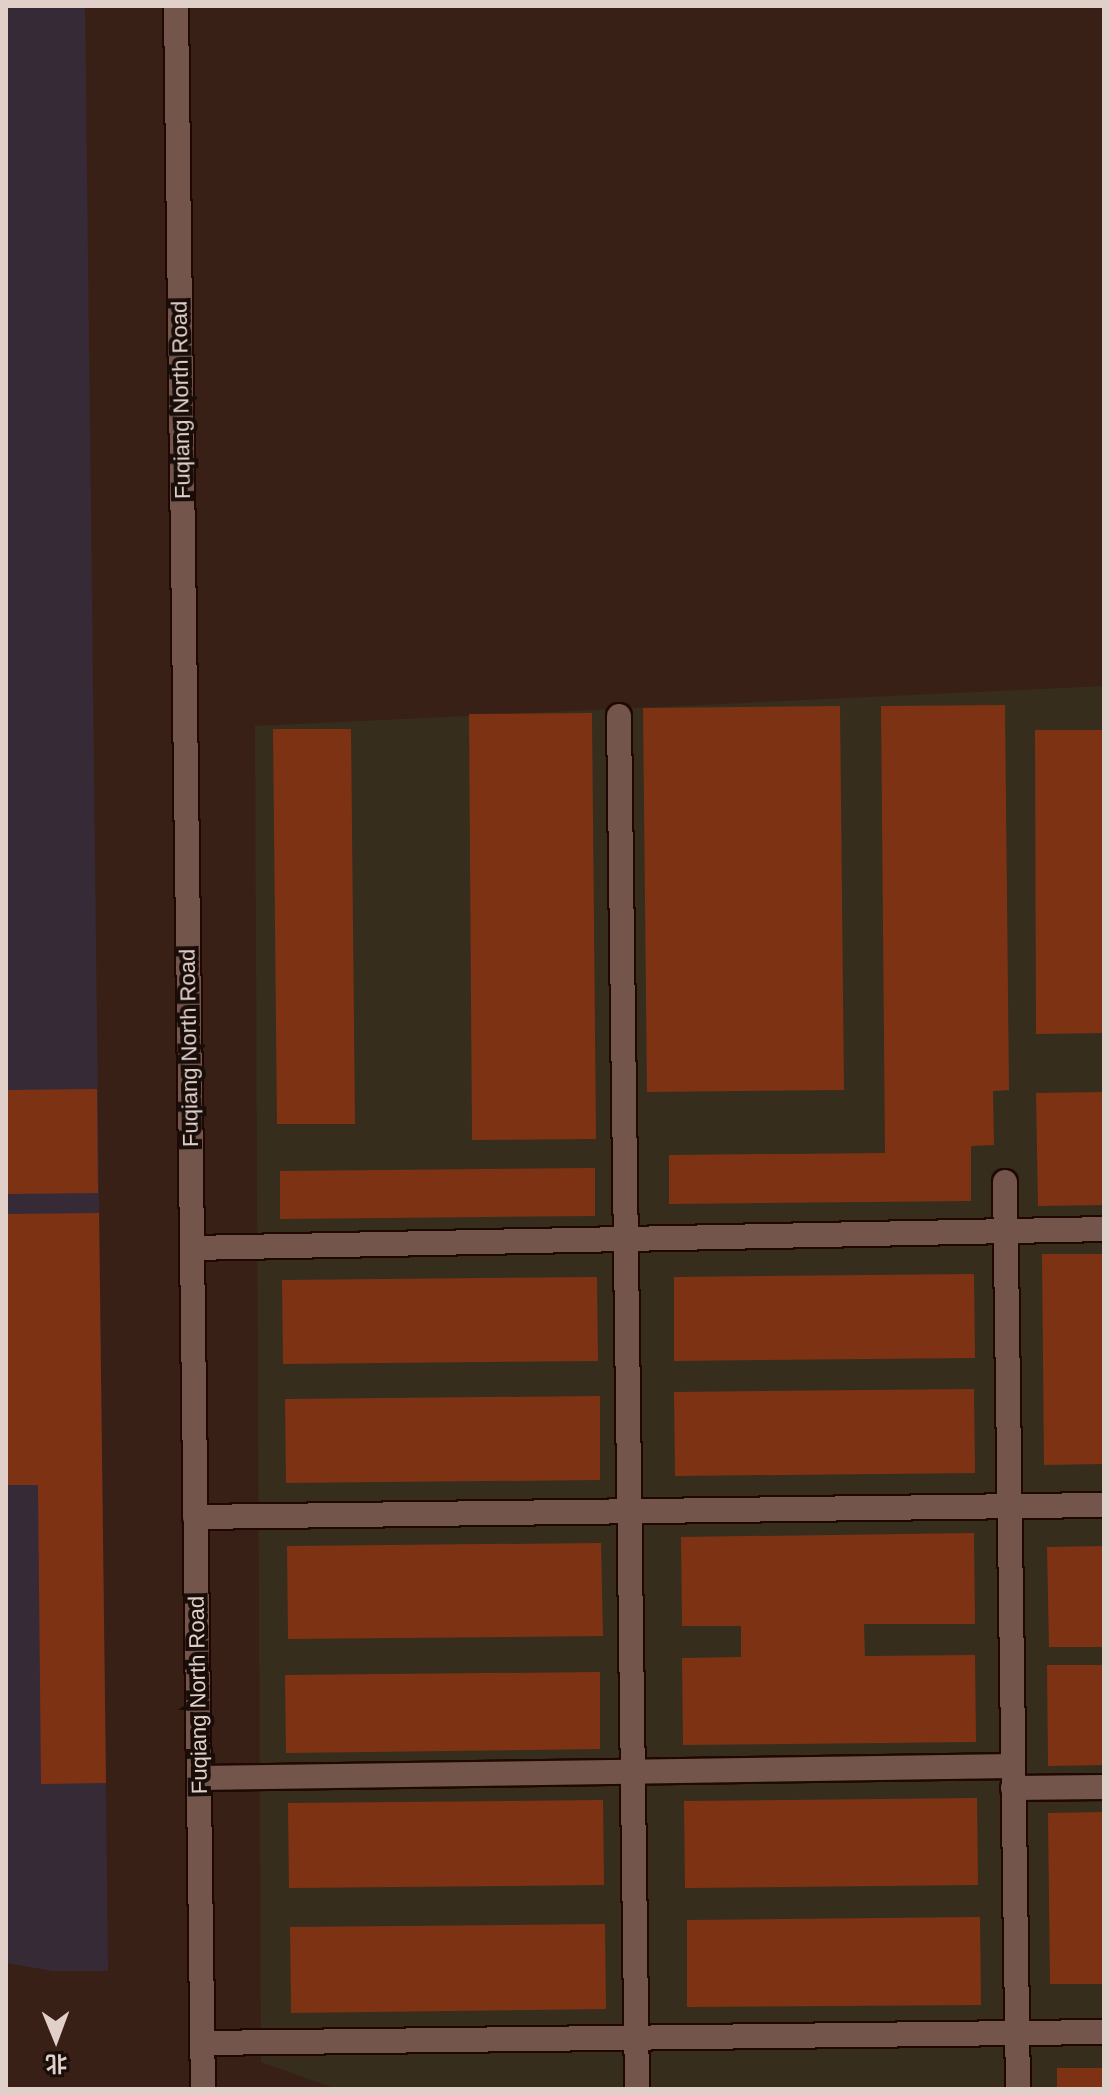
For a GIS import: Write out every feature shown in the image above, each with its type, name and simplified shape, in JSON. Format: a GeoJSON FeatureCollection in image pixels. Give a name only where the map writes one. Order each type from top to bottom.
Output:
{"type":"FeatureCollection","features":[{"type":"Feature","properties":{"kind":"street","name":"Fuqiang North Road"},"geometry":{"type":"LineString","coordinates":[[176,6],[203,2089]]}},
{"type":"Feature","properties":{"kind":"street"},"geometry":{"type":"LineString","coordinates":[[619,716],[637,2089]]}},
{"type":"Feature","properties":{"kind":"street"},"geometry":{"type":"LineString","coordinates":[[1005,1182],[1018,2089]]}},
{"type":"Feature","properties":{"kind":"street"},"geometry":{"type":"LineString","coordinates":[[192,1248],[1104,1229]]}},
{"type":"Feature","properties":{"kind":"street"},"geometry":{"type":"LineString","coordinates":[[195,1517],[1104,1505]]}},
{"type":"Feature","properties":{"kind":"street"},"geometry":{"type":"LineString","coordinates":[[199,1778],[633,1772],[1013,1777],[1104,1787]]}},
{"type":"Feature","properties":{"kind":"street"},"geometry":{"type":"LineString","coordinates":[[202,2043],[1104,2032]]}},
{"type":"Feature","properties":{"kind":"shaded area"},"geometry":{"type":"Polygon","coordinates":[[[6,6],[85,6],[108,1971],[53,1971],[6,1963],[6,6]]]}},
{"type":"Feature","properties":{"kind":"shaded area"},"geometry":{"type":"Polygon","coordinates":[[[1104,686],[1104,2089],[337,2089],[261,2062],[255,726],[1104,686]]]}},
{"type":"Feature","properties":{"kind":"building"},"geometry":{"type":"Polygon","coordinates":[[[1005,705],[1009,1090],[993,1091],[994,1145],[971,1146],[971,1201],[669,1204],[669,1155],[885,1153],[881,706],[1005,705]]]}},
{"type":"Feature","properties":{"kind":"building"},"geometry":{"type":"Polygon","coordinates":[[[840,706],[844,1090],[647,1092],[643,708],[840,706]]]}},
{"type":"Feature","properties":{"kind":"building"},"geometry":{"type":"Polygon","coordinates":[[[592,713],[596,1139],[472,1140],[469,714],[592,713]]]}},
{"type":"Feature","properties":{"kind":"building"},"geometry":{"type":"Polygon","coordinates":[[[273,729],[351,729],[355,1124],[277,1124],[273,729]]]}},
{"type":"Feature","properties":{"kind":"building"},"geometry":{"type":"Polygon","coordinates":[[[1035,730],[1104,730],[1104,1033],[1036,1034],[1035,730]]]}},
{"type":"Feature","properties":{"kind":"building"},"geometry":{"type":"Polygon","coordinates":[[[97,1089],[98,1193],[6,1194],[6,1090],[97,1089]]]}},
{"type":"Feature","properties":{"kind":"building"},"geometry":{"type":"Polygon","coordinates":[[[1104,1092],[1104,1205],[1038,1206],[1036,1093],[1104,1092]]]}},
{"type":"Feature","properties":{"kind":"building"},"geometry":{"type":"Polygon","coordinates":[[[595,1168],[595,1216],[280,1219],[280,1171],[595,1168]]]}},
{"type":"Feature","properties":{"kind":"building"},"geometry":{"type":"Polygon","coordinates":[[[99,1213],[106,1783],[41,1784],[38,1485],[6,1485],[6,1214],[99,1213]]]}},
{"type":"Feature","properties":{"kind":"building"},"geometry":{"type":"Polygon","coordinates":[[[1042,1254],[1104,1254],[1104,1464],[1044,1465],[1042,1254]]]}},
{"type":"Feature","properties":{"kind":"building"},"geometry":{"type":"Polygon","coordinates":[[[974,1274],[975,1358],[674,1361],[674,1277],[974,1274]]]}},
{"type":"Feature","properties":{"kind":"building"},"geometry":{"type":"Polygon","coordinates":[[[597,1277],[598,1361],[283,1364],[282,1280],[597,1277]]]}},
{"type":"Feature","properties":{"kind":"building"},"geometry":{"type":"Polygon","coordinates":[[[974,1389],[975,1473],[675,1476],[674,1392],[974,1389]]]}},
{"type":"Feature","properties":{"kind":"building"},"geometry":{"type":"Polygon","coordinates":[[[600,1396],[600,1480],[286,1483],[285,1399],[600,1396]]]}},
{"type":"Feature","properties":{"kind":"building"},"geometry":{"type":"Polygon","coordinates":[[[974,1533],[975,1624],[864,1624],[865,1656],[975,1655],[976,1742],[683,1745],[682,1658],[741,1657],[741,1626],[682,1626],[681,1537],[974,1533]]]}},
{"type":"Feature","properties":{"kind":"building"},"geometry":{"type":"Polygon","coordinates":[[[601,1543],[603,1636],[288,1639],[287,1546],[601,1543]]]}},
{"type":"Feature","properties":{"kind":"building"},"geometry":{"type":"Polygon","coordinates":[[[1104,1546],[1104,1647],[1049,1647],[1047,1547],[1104,1546]]]}},
{"type":"Feature","properties":{"kind":"building"},"geometry":{"type":"Polygon","coordinates":[[[1047,1665],[1104,1665],[1104,1765],[1048,1766],[1047,1665]]]}},
{"type":"Feature","properties":{"kind":"building"},"geometry":{"type":"Polygon","coordinates":[[[600,1672],[600,1749],[286,1753],[285,1675],[600,1672]]]}},
{"type":"Feature","properties":{"kind":"building"},"geometry":{"type":"Polygon","coordinates":[[[977,1798],[978,1885],[685,1888],[684,1801],[977,1798]]]}},
{"type":"Feature","properties":{"kind":"building"},"geometry":{"type":"Polygon","coordinates":[[[603,1800],[604,1885],[289,1888],[288,1803],[603,1800]]]}},
{"type":"Feature","properties":{"kind":"building"},"geometry":{"type":"Polygon","coordinates":[[[1104,1812],[1104,1984],[1050,1984],[1048,1813],[1104,1812]]]}},
{"type":"Feature","properties":{"kind":"building"},"geometry":{"type":"Polygon","coordinates":[[[980,1917],[981,2005],[687,2007],[687,1920],[980,1917]]]}},
{"type":"Feature","properties":{"kind":"building"},"geometry":{"type":"Polygon","coordinates":[[[605,1924],[606,2009],[291,2013],[290,1927],[605,1924]]]}},
{"type":"Feature","properties":{"kind":"building"},"geometry":{"type":"Polygon","coordinates":[[[1057,2068],[1104,2068],[1104,2089],[1057,2089],[1057,2068]]]}}]}
